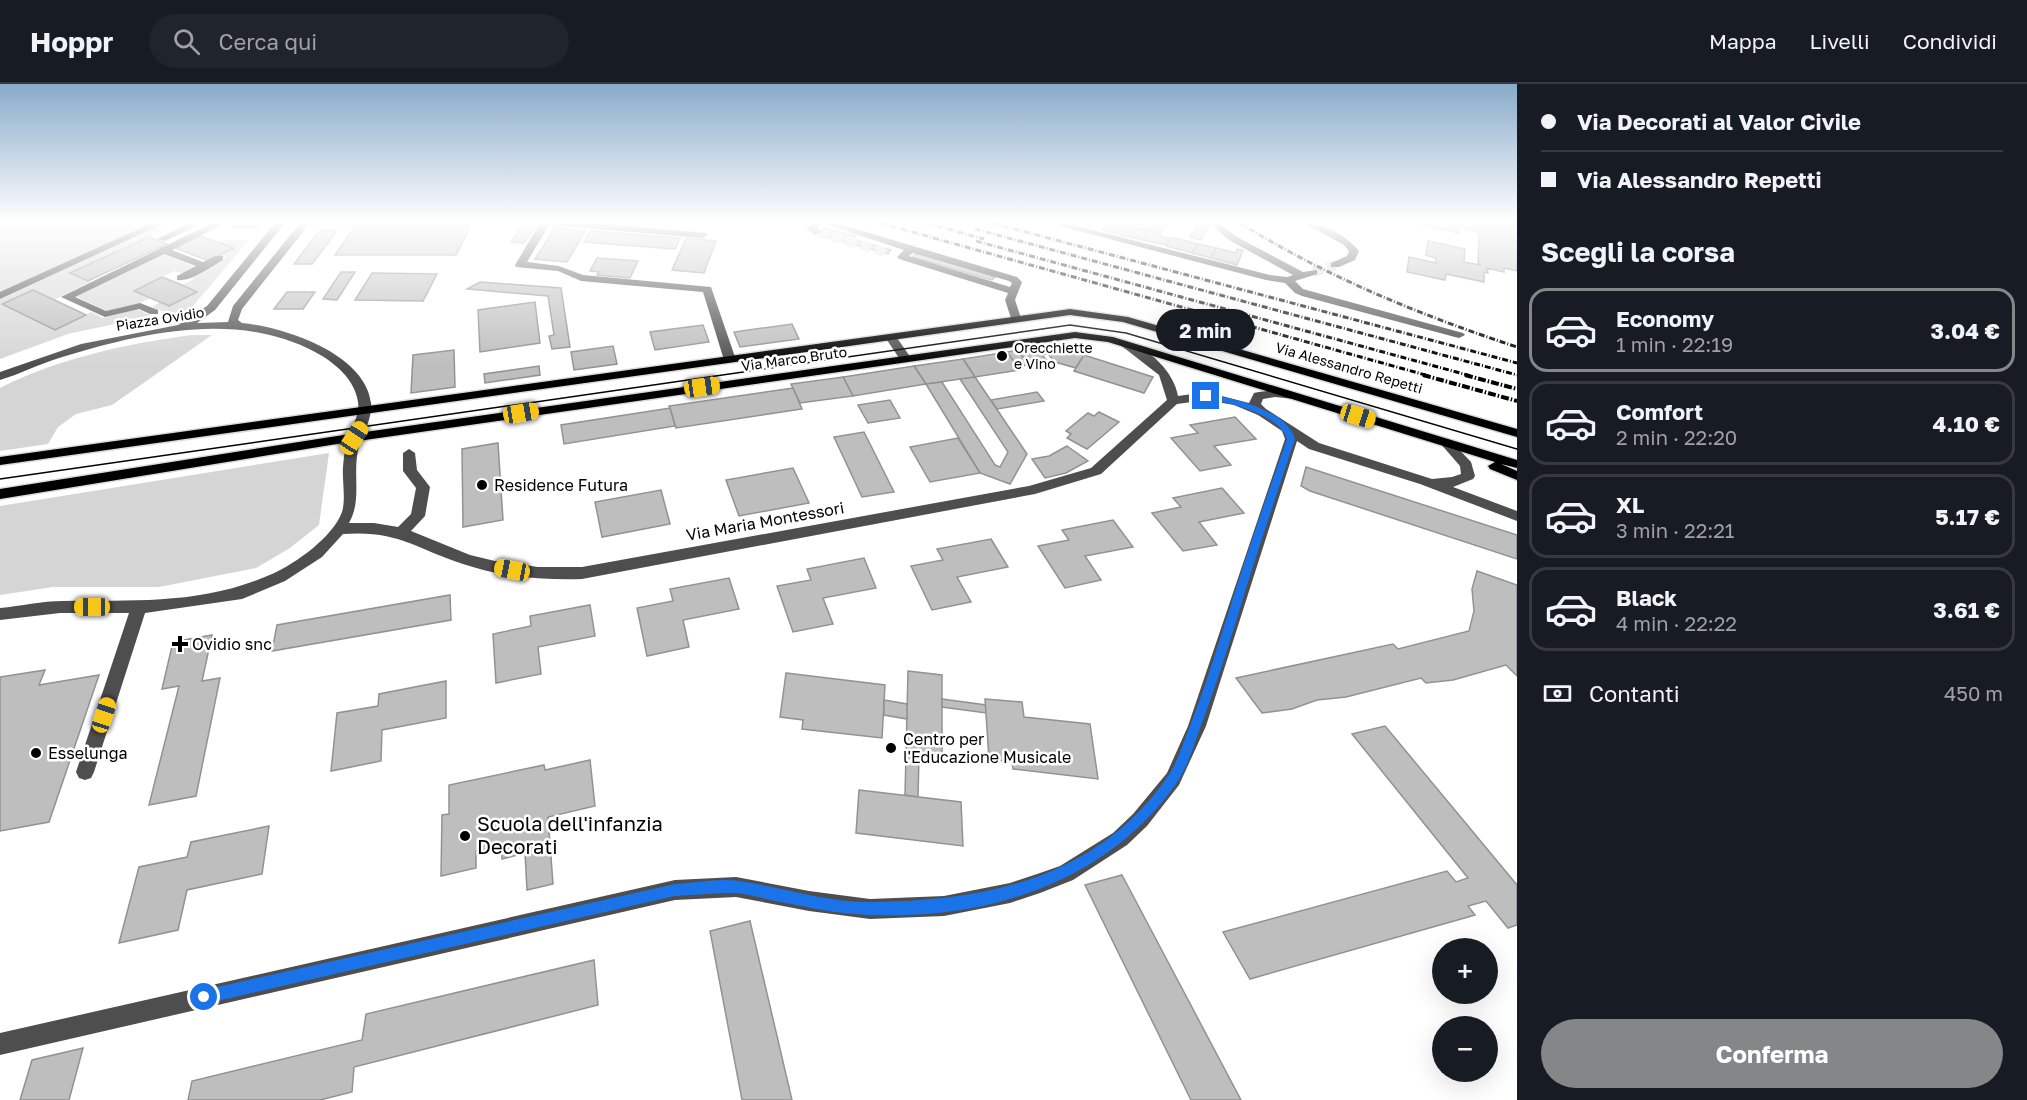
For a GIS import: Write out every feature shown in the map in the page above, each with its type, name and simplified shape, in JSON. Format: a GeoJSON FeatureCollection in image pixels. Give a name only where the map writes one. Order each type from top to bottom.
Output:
{"type":"FeatureCollection","features":[{"type":"Feature","properties":{"kind":"main road","name":"Via Alessandro Repetti"},"geometry":{"type":"LineString","coordinates":[[1030,316],[1070,312],[1124,319],[1517,431]]}},
{"type":"Feature","properties":{"kind":"main road","name":"Via Marco Bruto"},"geometry":{"type":"LineString","coordinates":[[364,410],[1030,316]]}},
{"type":"Feature","properties":{"kind":"main road","name":"Via Marco Bruto"},"geometry":{"type":"LineString","coordinates":[[354,438],[1060,336],[1087,335],[1127,345]]}},
{"type":"Feature","properties":{"kind":"main road"},"geometry":{"type":"LineString","coordinates":[[1127,345],[1517,464]]}},
{"type":"Feature","properties":{"kind":"main road"},"geometry":{"type":"LineString","coordinates":[[0,461],[364,410]]}},
{"type":"Feature","properties":{"kind":"main road"},"geometry":{"type":"LineString","coordinates":[[0,494],[354,438]]}},
{"type":"Feature","properties":{"kind":"main road"},"geometry":{"type":"LineString","coordinates":[[1446,443],[1517,476]]}},
{"type":"Feature","properties":{"kind":"street"},"geometry":{"type":"LineString","coordinates":[[0,296],[56,270]]}},
{"type":"Feature","properties":{"kind":"street"},"geometry":{"type":"LineString","coordinates":[[121,270],[66,297],[105,314],[140,306],[154,312]]}},
{"type":"Feature","properties":{"kind":"street"},"geometry":{"type":"LineString","coordinates":[[181,278],[196,270]]}},
{"type":"Feature","properties":{"kind":"street"},"geometry":{"type":"LineString","coordinates":[[178,329],[211,308],[241,270]]}},
{"type":"Feature","properties":{"kind":"street"},"geometry":{"type":"LineString","coordinates":[[239,326],[232,321],[237,308],[267,270]]}},
{"type":"Feature","properties":{"kind":"street"},"geometry":{"type":"LineString","coordinates":[[578,270],[581,278],[707,289],[730,360]]}},
{"type":"Feature","properties":{"kind":"street"},"geometry":{"type":"LineString","coordinates":[[946,270],[1013,291]]}},
{"type":"Feature","properties":{"kind":"street"},"geometry":{"type":"LineString","coordinates":[[984,270],[1017,282],[1011,305],[1016,318]]}},
{"type":"Feature","properties":{"kind":"street"},"geometry":{"type":"LineString","coordinates":[[1240,270],[1288,280],[1308,274],[1301,270]]}},
{"type":"Feature","properties":{"kind":"street"},"geometry":{"type":"LineString","coordinates":[[1288,280],[1299,291],[1306,294],[1459,335]]}},
{"type":"Feature","properties":{"kind":"street","name":"Piazza Ovidio"},"geometry":{"type":"LineString","coordinates":[[2,375],[95,345],[178,329],[239,326],[286,335],[331,356],[346,370],[356,385],[364,401],[364,410]]}},
{"type":"Feature","properties":{"kind":"street"},"geometry":{"type":"LineString","coordinates":[[891,337],[905,358]]}},
{"type":"Feature","properties":{"kind":"street"},"geometry":{"type":"LineString","coordinates":[[1127,345],[1165,373],[1172,389],[1173,401],[1191,397],[1218,397],[1262,412]]}},
{"type":"Feature","properties":{"kind":"street"},"geometry":{"type":"LineString","coordinates":[[1292,396],[1275,393],[1258,396],[1255,404],[1262,412],[1314,446],[1425,481],[1517,516]]}},
{"type":"Feature","properties":{"kind":"street","name":"Via Maria Montessori"},"geometry":{"type":"LineString","coordinates":[[339,529],[372,528],[400,533],[469,560],[498,567],[540,574],[582,573],[1030,491],[1096,471],[1173,401]]}},
{"type":"Feature","properties":{"kind":"street"},"geometry":{"type":"LineString","coordinates":[[0,614],[60,607],[139,607],[237,595],[253,590],[305,562],[328,543],[349,511],[354,438],[361,427],[364,410]]}},
{"type":"Feature","properties":{"kind":"street"},"geometry":{"type":"LineString","coordinates":[[0,1044],[675,890],[736,887],[839,906],[907,909],[977,901],[1010,893],[1066,873],[1119,839],[1140,820],[1173,779],[1197,726],[1211,687],[1244,576],[1291,439],[1285,428]]}},
{"type":"Feature","properties":{"kind":"street"},"geometry":{"type":"LineString","coordinates":[[1425,481],[1454,482],[1468,476],[1466,465],[1446,443]]}},
{"type":"Feature","properties":{"kind":"street"},"geometry":{"type":"LineString","coordinates":[[400,533],[418,516],[423,487],[410,471],[410,453]]}},
{"type":"Feature","properties":{"kind":"street"},"geometry":{"type":"LineString","coordinates":[[85,772],[139,607]]}},
{"type":"Feature","properties":{"kind":"shaded area"},"geometry":{"type":"Polygon","coordinates":[[[0,270],[50,270],[0,293],[0,270]]]}},
{"type":"Feature","properties":{"kind":"shaded area"},"geometry":{"type":"Polygon","coordinates":[[[62,270],[77,270],[71,273],[90,282],[54,300],[3,304],[55,330],[91,312],[103,318],[137,309],[152,316],[68,334],[0,359],[0,299],[62,270]]]}},
{"type":"Feature","properties":{"kind":"shaded area"},"geometry":{"type":"Polygon","coordinates":[[[128,270],[190,270],[183,274],[174,271],[135,290],[150,298],[140,303],[107,311],[75,296],[128,270]]]}},
{"type":"Feature","properties":{"kind":"shaded area"},"geometry":{"type":"Polygon","coordinates":[[[202,270],[223,270],[187,313],[164,315],[164,312],[152,307],[160,302],[169,306],[196,292],[182,285],[194,279],[189,277],[202,270]]]}},
{"type":"Feature","properties":{"kind":"shaded area"},"geometry":{"type":"Polygon","coordinates":[[[191,335],[212,335],[112,405],[76,414],[58,427],[48,444],[0,451],[0,388],[22,377],[69,360],[142,343],[191,335]]]}},
{"type":"Feature","properties":{"kind":"shaded area"},"geometry":{"type":"Polygon","coordinates":[[[329,453],[319,525],[290,548],[256,568],[159,587],[53,587],[0,595],[0,506],[329,453]]]}},
{"type":"Feature","properties":{"kind":"building"},"geometry":{"type":"Polygon","coordinates":[[[76,270],[111,270],[88,281],[70,273],[76,270]]]}},
{"type":"Feature","properties":{"kind":"building"},"geometry":{"type":"Polygon","coordinates":[[[634,270],[630,278],[597,275],[599,272],[590,271],[634,270]]]}},
{"type":"Feature","properties":{"kind":"building"},"geometry":{"type":"Polygon","coordinates":[[[676,270],[705,270],[704,273],[676,270]]]}},
{"type":"Feature","properties":{"kind":"building"},"geometry":{"type":"Polygon","coordinates":[[[959,270],[974,270],[995,277],[992,280],[959,270]]]}},
{"type":"Feature","properties":{"kind":"building"},"geometry":{"type":"Polygon","coordinates":[[[1487,270],[1488,273],[1484,272],[1484,282],[1446,274],[1445,280],[1407,272],[1487,270]]]}},
{"type":"Feature","properties":{"kind":"building"},"geometry":{"type":"Polygon","coordinates":[[[341,272],[355,272],[337,300],[323,299],[341,272]]]}},
{"type":"Feature","properties":{"kind":"building"},"geometry":{"type":"Polygon","coordinates":[[[372,273],[437,274],[423,301],[355,300],[372,273]]]}},
{"type":"Feature","properties":{"kind":"building"},"geometry":{"type":"Polygon","coordinates":[[[162,277],[197,292],[169,306],[134,291],[162,277]]]}},
{"type":"Feature","properties":{"kind":"building"},"geometry":{"type":"Polygon","coordinates":[[[480,282],[561,288],[570,347],[552,349],[549,336],[554,335],[548,296],[467,289],[480,282]]]}},
{"type":"Feature","properties":{"kind":"building"},"geometry":{"type":"Polygon","coordinates":[[[33,290],[86,315],[55,330],[2,304],[33,290]]]}},
{"type":"Feature","properties":{"kind":"building"},"geometry":{"type":"Polygon","coordinates":[[[287,292],[315,292],[303,309],[274,309],[287,292]]]}},
{"type":"Feature","properties":{"kind":"building"},"geometry":{"type":"Polygon","coordinates":[[[535,302],[540,343],[480,352],[478,310],[535,302]]]}},
{"type":"Feature","properties":{"kind":"building"},"geometry":{"type":"Polygon","coordinates":[[[792,324],[799,339],[740,347],[734,332],[792,324]]]}},
{"type":"Feature","properties":{"kind":"building"},"geometry":{"type":"Polygon","coordinates":[[[703,325],[709,342],[655,350],[650,332],[703,325]]]}},
{"type":"Feature","properties":{"kind":"building"},"geometry":{"type":"Polygon","coordinates":[[[1052,345],[1084,355],[1076,368],[1055,362],[1048,354],[1042,355],[1036,348],[1052,345]]]}},
{"type":"Feature","properties":{"kind":"building"},"geometry":{"type":"Polygon","coordinates":[[[613,346],[617,364],[574,370],[571,352],[613,346]]]}},
{"type":"Feature","properties":{"kind":"building"},"geometry":{"type":"Polygon","coordinates":[[[1036,348],[1051,365],[1031,368],[1018,350],[1036,348]]]}},
{"type":"Feature","properties":{"kind":"building"},"geometry":{"type":"Polygon","coordinates":[[[454,350],[455,387],[411,393],[413,355],[454,350]]]}},
{"type":"Feature","properties":{"kind":"building"},"geometry":{"type":"Polygon","coordinates":[[[1018,350],[1028,365],[1017,366],[1007,352],[1018,350]]]}},
{"type":"Feature","properties":{"kind":"building"},"geometry":{"type":"Polygon","coordinates":[[[1007,352],[1020,370],[975,377],[963,359],[1007,352]]]}},
{"type":"Feature","properties":{"kind":"building"},"geometry":{"type":"Polygon","coordinates":[[[1084,355],[1153,377],[1144,393],[1074,371],[1084,355]]]}},
{"type":"Feature","properties":{"kind":"building"},"geometry":{"type":"Polygon","coordinates":[[[963,359],[975,377],[926,384],[914,366],[963,359]]]}},
{"type":"Feature","properties":{"kind":"building"},"geometry":{"type":"Polygon","coordinates":[[[539,366],[540,375],[485,383],[484,374],[539,366]]]}},
{"type":"Feature","properties":{"kind":"building"},"geometry":{"type":"Polygon","coordinates":[[[914,366],[926,384],[853,396],[843,377],[914,366]]]}},
{"type":"Feature","properties":{"kind":"building"},"geometry":{"type":"Polygon","coordinates":[[[843,377],[853,396],[800,403],[791,384],[843,377]]]}},
{"type":"Feature","properties":{"kind":"building"},"geometry":{"type":"Polygon","coordinates":[[[975,377],[1027,454],[1010,484],[980,473],[926,384],[942,382],[995,465],[1000,467],[1008,452],[960,379],[975,377]]]}},
{"type":"Feature","properties":{"kind":"building"},"geometry":{"type":"Polygon","coordinates":[[[793,388],[802,409],[676,428],[669,406],[793,388]]]}},
{"type":"Feature","properties":{"kind":"building"},"geometry":{"type":"Polygon","coordinates":[[[1037,392],[1044,401],[997,409],[991,400],[1037,392]]]}},
{"type":"Feature","properties":{"kind":"building"},"geometry":{"type":"Polygon","coordinates":[[[890,400],[900,418],[868,423],[858,405],[890,400]]]}},
{"type":"Feature","properties":{"kind":"building"},"geometry":{"type":"Polygon","coordinates":[[[670,408],[675,426],[564,444],[561,425],[670,408]]]}},
{"type":"Feature","properties":{"kind":"building"},"geometry":{"type":"Polygon","coordinates":[[[1099,412],[1119,422],[1087,449],[1067,438],[1071,434],[1066,431],[1088,413],[1094,416],[1099,412]]]}},
{"type":"Feature","properties":{"kind":"building"},"geometry":{"type":"Polygon","coordinates":[[[1235,417],[1256,439],[1214,446],[1231,465],[1200,471],[1171,438],[1198,433],[1190,425],[1235,417]]]}},
{"type":"Feature","properties":{"kind":"building"},"geometry":{"type":"Polygon","coordinates":[[[864,432],[894,492],[862,497],[834,437],[864,432]]]}},
{"type":"Feature","properties":{"kind":"building"},"geometry":{"type":"Polygon","coordinates":[[[958,438],[980,473],[930,482],[910,447],[958,438]]]}},
{"type":"Feature","properties":{"kind":"building","name":"Residence Futura"},"geometry":{"type":"Polygon","coordinates":[[[498,443],[503,520],[463,527],[462,449],[498,443]]]}},
{"type":"Feature","properties":{"kind":"building"},"geometry":{"type":"Polygon","coordinates":[[[1067,446],[1088,461],[1066,473],[1045,478],[1032,459],[1049,456],[1067,446]]]}},
{"type":"Feature","properties":{"kind":"building"},"geometry":{"type":"Polygon","coordinates":[[[1306,467],[1517,535],[1517,559],[1310,491],[1301,486],[1306,467]]]}},
{"type":"Feature","properties":{"kind":"building"},"geometry":{"type":"Polygon","coordinates":[[[793,468],[809,503],[739,516],[726,480],[793,468]]]}},
{"type":"Feature","properties":{"kind":"building"},"geometry":{"type":"Polygon","coordinates":[[[1222,488],[1244,513],[1199,522],[1217,545],[1183,551],[1152,513],[1181,507],[1173,498],[1222,488]]]}},
{"type":"Feature","properties":{"kind":"building"},"geometry":{"type":"Polygon","coordinates":[[[661,490],[670,524],[602,537],[595,502],[661,490]]]}},
{"type":"Feature","properties":{"kind":"building"},"geometry":{"type":"Polygon","coordinates":[[[1113,520],[1133,547],[1085,556],[1101,580],[1065,588],[1038,546],[1069,540],[1062,530],[1113,520]]]}},
{"type":"Feature","properties":{"kind":"building"},"geometry":{"type":"Polygon","coordinates":[[[991,539],[1008,567],[957,577],[971,602],[932,610],[911,566],[943,560],[937,549],[991,539]]]}},
{"type":"Feature","properties":{"kind":"building"},"geometry":{"type":"Polygon","coordinates":[[[864,558],[876,588],[823,598],[833,624],[793,632],[777,586],[811,580],[807,569],[864,558]]]}},
{"type":"Feature","properties":{"kind":"building"},"geometry":{"type":"Polygon","coordinates":[[[1477,571],[1517,585],[1517,676],[1506,665],[1453,680],[1426,683],[1421,678],[1346,697],[1317,700],[1292,709],[1262,713],[1236,678],[1393,644],[1398,649],[1469,631],[1474,611],[1472,589],[1477,571]]]}},
{"type":"Feature","properties":{"kind":"building"},"geometry":{"type":"Polygon","coordinates":[[[729,578],[739,609],[683,620],[689,647],[647,656],[637,608],[673,601],[670,589],[729,578]]]}},
{"type":"Feature","properties":{"kind":"building"},"geometry":{"type":"Polygon","coordinates":[[[450,595],[451,620],[272,651],[277,625],[450,595]]]}},
{"type":"Feature","properties":{"kind":"building"},"geometry":{"type":"Polygon","coordinates":[[[590,605],[595,636],[538,647],[541,674],[496,683],[493,634],[531,626],[530,616],[590,605]]]}},
{"type":"Feature","properties":{"kind":"building"},"geometry":{"type":"Polygon","coordinates":[[[212,635],[202,681],[220,678],[196,796],[149,805],[179,686],[162,689],[173,642],[212,635]]]}},
{"type":"Feature","properties":{"kind":"building","name":"Esselunga"},"geometry":{"type":"Polygon","coordinates":[[[45,670],[39,685],[99,675],[49,822],[0,831],[0,677],[45,670]]]}},
{"type":"Feature","properties":{"kind":"building"},"geometry":{"type":"Polygon","coordinates":[[[908,671],[942,675],[942,759],[906,754],[908,671]]]}},
{"type":"Feature","properties":{"kind":"building"},"geometry":{"type":"Polygon","coordinates":[[[786,673],[885,685],[882,738],[802,729],[803,720],[780,717],[786,673]]]}},
{"type":"Feature","properties":{"kind":"building"},"geometry":{"type":"Polygon","coordinates":[[[446,681],[446,718],[382,730],[381,761],[331,771],[337,713],[378,706],[379,694],[446,681]]]}},
{"type":"Feature","properties":{"kind":"building"},"geometry":{"type":"Polygon","coordinates":[[[942,699],[986,705],[986,713],[942,707],[942,699]]]}},
{"type":"Feature","properties":{"kind":"building"},"geometry":{"type":"Polygon","coordinates":[[[985,699],[1022,702],[1024,717],[1090,724],[1098,779],[1013,769],[1012,762],[989,759],[985,699]]]}},
{"type":"Feature","properties":{"kind":"building"},"geometry":{"type":"Polygon","coordinates":[[[884,700],[907,704],[907,719],[884,715],[884,700]]]}},
{"type":"Feature","properties":{"kind":"building"},"geometry":{"type":"Polygon","coordinates":[[[1385,726],[1517,885],[1517,925],[1508,928],[1486,901],[1468,906],[1475,915],[1250,979],[1223,932],[1447,871],[1456,882],[1468,878],[1352,734],[1385,726]]]}},
{"type":"Feature","properties":{"kind":"building"},"geometry":{"type":"Polygon","coordinates":[[[906,754],[919,756],[918,797],[905,795],[906,754]]]}},
{"type":"Feature","properties":{"kind":"building"},"geometry":{"type":"Polygon","coordinates":[[[590,760],[595,806],[548,817],[553,884],[527,890],[525,853],[502,859],[501,846],[476,851],[476,868],[441,876],[442,815],[449,814],[449,785],[544,765],[545,770],[590,760]]]}},
{"type":"Feature","properties":{"kind":"building"},"geometry":{"type":"Polygon","coordinates":[[[859,790],[961,802],[963,846],[856,833],[859,790]]]}},
{"type":"Feature","properties":{"kind":"building"},"geometry":{"type":"Polygon","coordinates":[[[269,826],[262,874],[187,890],[178,930],[119,943],[139,867],[187,857],[191,842],[269,826]]]}},
{"type":"Feature","properties":{"kind":"building"},"geometry":{"type":"Polygon","coordinates":[[[1122,875],[1241,1100],[1191,1100],[1085,885],[1122,875]]]}},
{"type":"Feature","properties":{"kind":"building"},"geometry":{"type":"Polygon","coordinates":[[[750,921],[792,1100],[742,1100],[710,931],[750,921]]]}},
{"type":"Feature","properties":{"kind":"building"},"geometry":{"type":"Polygon","coordinates":[[[594,960],[598,1005],[354,1067],[352,1092],[320,1100],[188,1100],[192,1081],[362,1040],[366,1014],[594,960]]]}},
{"type":"Feature","properties":{"kind":"building"},"geometry":{"type":"Polygon","coordinates":[[[83,1048],[69,1100],[20,1100],[32,1060],[83,1048]]]}},
{"type":"Feature","properties":{"kind":"tunnel"},"geometry":{"type":"LineString","coordinates":[[1313,272],[1318,270]]}},
{"type":"Feature","properties":{"kind":"tram line"},"geometry":{"type":"LineString","coordinates":[[0,479],[1070,325],[1126,333],[1517,449]]}},
{"type":"Feature","properties":{"kind":"railway"},"geometry":{"type":"LineString","coordinates":[[1050,270],[1429,376]]}},
{"type":"Feature","properties":{"kind":"railway"},"geometry":{"type":"LineString","coordinates":[[1084,270],[1471,376]]}},
{"type":"Feature","properties":{"kind":"railway"},"geometry":{"type":"LineString","coordinates":[[1129,270],[1517,375]]}},
{"type":"Feature","properties":{"kind":"railway"},"geometry":{"type":"LineString","coordinates":[[1170,270],[1517,363]]}},
{"type":"Feature","properties":{"kind":"railway"},"geometry":{"type":"LineString","coordinates":[[1325,270],[1445,322],[1517,347]]}},
{"type":"Feature","properties":{"kind":"railway"},"geometry":{"type":"LineString","coordinates":[[1423,375],[1517,401]]}},
{"type":"Feature","properties":{"kind":"railway"},"geometry":{"type":"LineString","coordinates":[[1465,375],[1517,389]]}},
{"type":"Feature","properties":{"kind":"place","name":"Orecchiette e Vino"},"geometry":{"type":"Point","coordinates":[1002,356]}},
{"type":"Feature","properties":{"kind":"place","name":"Residence Futura"},"geometry":{"type":"Point","coordinates":[482,485]}},
{"type":"Feature","properties":{"kind":"place","name":"Ovidio snc"},"geometry":{"type":"Point","coordinates":[180,644]}},
{"type":"Feature","properties":{"kind":"place","name":"Centro per l'Educazione Musicale"},"geometry":{"type":"Point","coordinates":[891,748]}},
{"type":"Feature","properties":{"kind":"place","name":"Esselunga"},"geometry":{"type":"Point","coordinates":[36,753]}},
{"type":"Feature","properties":{"kind":"place","name":"Scuola dell'infanzia Decorati"},"geometry":{"type":"Point","coordinates":[465,836]}},
{"type":"Feature","properties":{"kind":"route"},"geometry":{"type":"LineString","coordinates":[[204,997],[675,890],[736,887],[839,906],[907,909],[977,901],[1010,893],[1066,873],[1094,857],[1119,839],[1157,801],[1173,779],[1184,756],[1211,687],[1244,576],[1291,439],[1288,430],[1262,412],[1237,402],[1206,396]]}}]}
